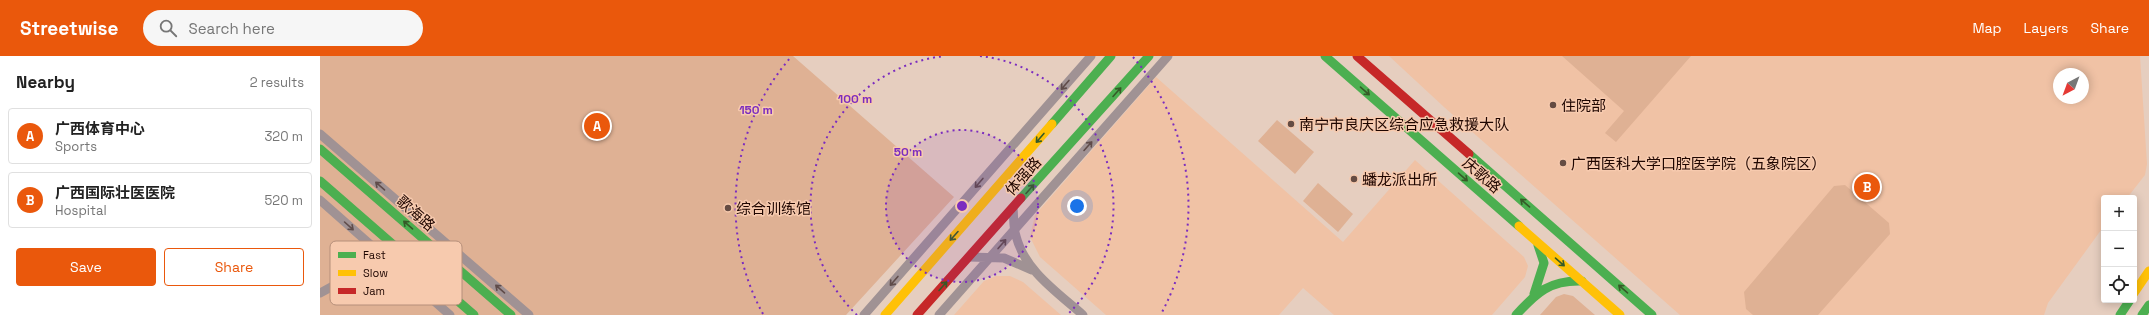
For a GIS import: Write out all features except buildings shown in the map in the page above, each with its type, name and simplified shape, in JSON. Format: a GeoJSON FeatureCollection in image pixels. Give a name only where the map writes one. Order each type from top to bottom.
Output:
{"type":"FeatureCollection","features":[{"type":"Feature","properties":{"kind":"main road","name":"体强路"},"geometry":{"type":"LineString","coordinates":[[885,315],[1111,56]]}},
{"type":"Feature","properties":{"kind":"main road","name":"体强路"},"geometry":{"type":"LineString","coordinates":[[918,315],[1149,56]]}},
{"type":"Feature","properties":{"kind":"main road","name":"庆歌路"},"geometry":{"type":"LineString","coordinates":[[1325,56],[1360,73],[1652,315]]}},
{"type":"Feature","properties":{"kind":"main road","name":"庆歌路"},"geometry":{"type":"LineString","coordinates":[[1357,56],[1360,73],[1534,239],[1620,315]]}},
{"type":"Feature","properties":{"kind":"main road","name":"歌海路"},"geometry":{"type":"LineString","coordinates":[[320,149],[426,241]]}},
{"type":"Feature","properties":{"kind":"main road"},"geometry":{"type":"LineString","coordinates":[[320,181],[389,241]]}},
{"type":"Feature","properties":{"kind":"main road"},"geometry":{"type":"LineString","coordinates":[[1516,315],[1533,295],[1544,272],[1542,252],[1534,239]]}},
{"type":"Feature","properties":{"kind":"main road"},"geometry":{"type":"LineString","coordinates":[[2137,288],[2149,270]]}},
{"type":"Feature","properties":{"kind":"main road","name":"歌海路"},"geometry":{"type":"LineString","coordinates":[[462,272],[511,315]]}},
{"type":"Feature","properties":{"kind":"main road"},"geometry":{"type":"LineString","coordinates":[[1533,295],[1555,282],[1582,281]]}},
{"type":"Feature","properties":{"kind":"main road"},"geometry":{"type":"LineString","coordinates":[[2120,315],[2128,303]]}},
{"type":"Feature","properties":{"kind":"main road"},"geometry":{"type":"LineString","coordinates":[[462,305],[474,315]]}},
{"type":"Feature","properties":{"kind":"main road"},"geometry":{"type":"LineString","coordinates":[[2142,315],[2149,305]]}},
{"type":"Feature","properties":{"kind":"street"},"geometry":{"type":"LineString","coordinates":[[864,315],[1091,56]]}},
{"type":"Feature","properties":{"kind":"street"},"geometry":{"type":"LineString","coordinates":[[939,315],[1168,56]]}},
{"type":"Feature","properties":{"kind":"street"},"geometry":{"type":"LineString","coordinates":[[320,134],[444,241]]}},
{"type":"Feature","properties":{"kind":"street"},"geometry":{"type":"LineString","coordinates":[[320,200],[366,241]]}},
{"type":"Feature","properties":{"kind":"street"},"geometry":{"type":"LineString","coordinates":[[1013,208],[1015,229],[1021,251],[1032,270]]}},
{"type":"Feature","properties":{"kind":"street"},"geometry":{"type":"LineString","coordinates":[[462,257],[529,315]]}},
{"type":"Feature","properties":{"kind":"street"},"geometry":{"type":"LineString","coordinates":[[969,257],[1004,258],[1032,270],[1083,315]]}},
{"type":"Feature","properties":{"kind":"street"},"geometry":{"type":"LineString","coordinates":[[320,293],[330,288]]}},
{"type":"Feature","properties":{"kind":"street"},"geometry":{"type":"LineString","coordinates":[[439,305],[450,315]]}},
{"type":"Feature","properties":{"kind":"shaded area"},"geometry":{"type":"Polygon","coordinates":[[[320,56],[793,56],[954,197],[846,315],[320,315],[320,56]]]}},
{"type":"Feature","properties":{"kind":"shaded area"},"geometry":{"type":"Polygon","coordinates":[[[1389,56],[2140,56],[2147,164],[2145,175],[2129,195],[2101,195],[2101,230],[2048,303],[2044,315],[1680,315],[1444,107],[1389,56]]]}},
{"type":"Feature","properties":{"kind":"shaded area"},"geometry":{"type":"Polygon","coordinates":[[[1562,56],[1691,56],[1616,142],[1605,133],[1624,111],[1562,56]]]}},
{"type":"Feature","properties":{"kind":"shaded area"},"geometry":{"type":"Polygon","coordinates":[[[1156,77],[1343,242],[1415,160],[1524,257],[1528,266],[1525,277],[1492,315],[1334,315],[1303,288],[1279,315],[1106,315],[1040,257],[1030,237],[1035,215],[1156,77]]]}},
{"type":"Feature","properties":{"kind":"shaded area"},"geometry":{"type":"Polygon","coordinates":[[[1277,120],[1314,152],[1295,174],[1258,141],[1277,120]]]}},
{"type":"Feature","properties":{"kind":"shaded area"},"geometry":{"type":"Polygon","coordinates":[[[1318,183],[1353,214],[1338,232],[1303,201],[1318,183]]]}},
{"type":"Feature","properties":{"kind":"shaded area"},"geometry":{"type":"Polygon","coordinates":[[[1845,185],[1889,223],[1890,234],[1818,315],[1753,315],[1746,309],[1744,292],[1834,186],[1845,185]]]}},
{"type":"Feature","properties":{"kind":"shaded area"},"geometry":{"type":"Polygon","coordinates":[[[996,276],[1010,276],[1023,282],[1061,315],[954,315],[984,281],[996,276]]]}},
{"type":"Feature","properties":{"kind":"shaded area"},"geometry":{"type":"Polygon","coordinates":[[[1564,294],[1573,296],[1595,315],[1540,315],[1556,297],[1564,294]]]}},
{"type":"Feature","properties":{"kind":"traffic: fast"},"geometry":{"type":"LineString","coordinates":[[1052,124],[1111,56]]}},
{"type":"Feature","properties":{"kind":"traffic: fast"},"geometry":{"type":"LineString","coordinates":[[1021,198],[1149,56]]}},
{"type":"Feature","properties":{"kind":"traffic: fast"},"geometry":{"type":"LineString","coordinates":[[1325,56],[1519,226]]}},
{"type":"Feature","properties":{"kind":"traffic: fast"},"geometry":{"type":"LineString","coordinates":[[320,149],[426,241]]}},
{"type":"Feature","properties":{"kind":"traffic: fast"},"geometry":{"type":"LineString","coordinates":[[1469,154],[1652,315]]}},
{"type":"Feature","properties":{"kind":"traffic: fast"},"geometry":{"type":"LineString","coordinates":[[320,181],[389,241]]}},
{"type":"Feature","properties":{"kind":"traffic: fast"},"geometry":{"type":"LineString","coordinates":[[1534,294],[1544,263],[1538,245]]}},
{"type":"Feature","properties":{"kind":"traffic: fast"},"geometry":{"type":"LineString","coordinates":[[462,272],[511,315]]}},
{"type":"Feature","properties":{"kind":"traffic: fast"},"geometry":{"type":"LineString","coordinates":[[1516,315],[1545,289],[1561,283],[1582,281]]}},
{"type":"Feature","properties":{"kind":"traffic: fast"},"geometry":{"type":"LineString","coordinates":[[2120,315],[2128,303]]}},
{"type":"Feature","properties":{"kind":"traffic: fast"},"geometry":{"type":"LineString","coordinates":[[462,305],[474,315]]}},
{"type":"Feature","properties":{"kind":"traffic: fast"},"geometry":{"type":"LineString","coordinates":[[2142,315],[2149,305]]}},
{"type":"Feature","properties":{"kind":"traffic: slow"},"geometry":{"type":"LineString","coordinates":[[885,315],[1052,124]]}},
{"type":"Feature","properties":{"kind":"traffic: slow"},"geometry":{"type":"LineString","coordinates":[[1519,226],[1620,315]]}},
{"type":"Feature","properties":{"kind":"traffic: slow"},"geometry":{"type":"LineString","coordinates":[[2137,289],[2149,271]]}},
{"type":"Feature","properties":{"kind":"traffic: jam"},"geometry":{"type":"LineString","coordinates":[[1357,56],[1469,154]]}},
{"type":"Feature","properties":{"kind":"traffic: jam"},"geometry":{"type":"LineString","coordinates":[[917,315],[1021,198]]}},
{"type":"Feature","properties":{"kind":"place","name":"住院部"},"geometry":{"type":"Point","coordinates":[1553,105]}},
{"type":"Feature","properties":{"kind":"place","name":"南宁市良庆区综合应急救援大队"},"geometry":{"type":"Point","coordinates":[1291,124]}},
{"type":"Feature","properties":{"kind":"place","name":"广西体育中心"},"geometry":{"type":"Point","coordinates":[597,126]}},
{"type":"Feature","properties":{"kind":"place","name":"广西医科大学口腔医学院（五象院区）"},"geometry":{"type":"Point","coordinates":[1563,163]}},
{"type":"Feature","properties":{"kind":"place","name":"蟠龙派出所"},"geometry":{"type":"Point","coordinates":[1354,179]}},
{"type":"Feature","properties":{"kind":"place","name":"广西国际壮医医院"},"geometry":{"type":"Point","coordinates":[1867,187]}},
{"type":"Feature","properties":{"kind":"place","name":"综合训练馆"},"geometry":{"type":"Point","coordinates":[728,208]}}]}
